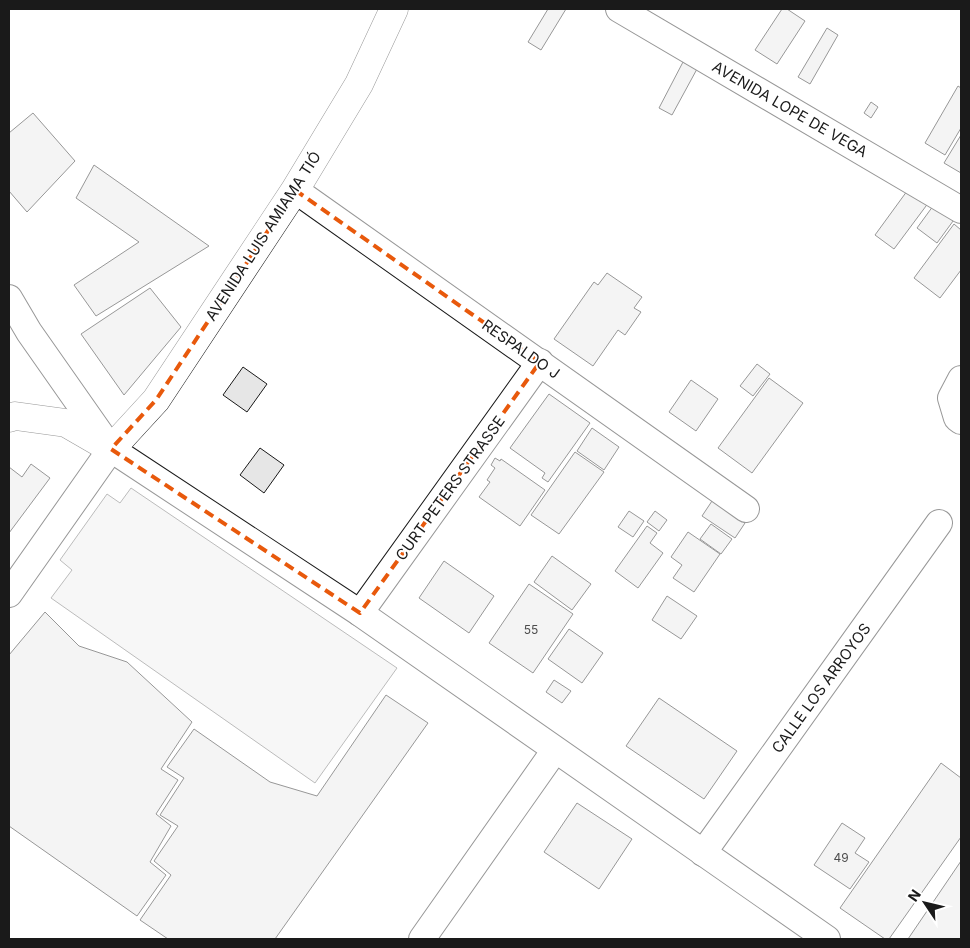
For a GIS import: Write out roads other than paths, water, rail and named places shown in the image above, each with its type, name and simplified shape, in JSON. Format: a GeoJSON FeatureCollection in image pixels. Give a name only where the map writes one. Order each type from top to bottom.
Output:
{"type":"FeatureCollection","features":[{"type":"Feature","properties":{"kind":"main road","name":"AVENIDA LUIS AMIAMA TIÓ"},"geometry":{"type":"LineString","coordinates":[[111,449],[156,400],[295,190],[359,84],[394,9]]}},
{"type":"Feature","properties":{"kind":"main road"},"geometry":{"type":"LineString","coordinates":[[9,418],[15,416],[66,423],[111,449]]}},
{"type":"Feature","properties":{"kind":"street","name":"AVENIDA LOPE DE VEGA"},"geometry":{"type":"LineString","coordinates":[[619,9],[961,210]]}},
{"type":"Feature","properties":{"kind":"street","name":"RESPALDO J"},"geometry":{"type":"LineString","coordinates":[[295,190],[746,510]]}},
{"type":"Feature","properties":{"kind":"street"},"geometry":{"type":"LineString","coordinates":[[9,298],[29,332],[111,449],[360,613],[827,939]]}},
{"type":"Feature","properties":{"kind":"street","name":"CURT PETERS STRASSE"},"geometry":{"type":"LineString","coordinates":[[360,613],[540,362]]}},
{"type":"Feature","properties":{"kind":"street"},"geometry":{"type":"LineString","coordinates":[[961,379],[950,398],[957,418],[961,421]]}},
{"type":"Feature","properties":{"kind":"street"},"geometry":{"type":"LineString","coordinates":[[9,594],[111,449]]}},
{"type":"Feature","properties":{"kind":"street","name":"CALLE LOS ARROYOS"},"geometry":{"type":"LineString","coordinates":[[703,853],[939,523]]}},
{"type":"Feature","properties":{"kind":"street"},"geometry":{"type":"LineString","coordinates":[[422,939],[555,750]]}}]}
